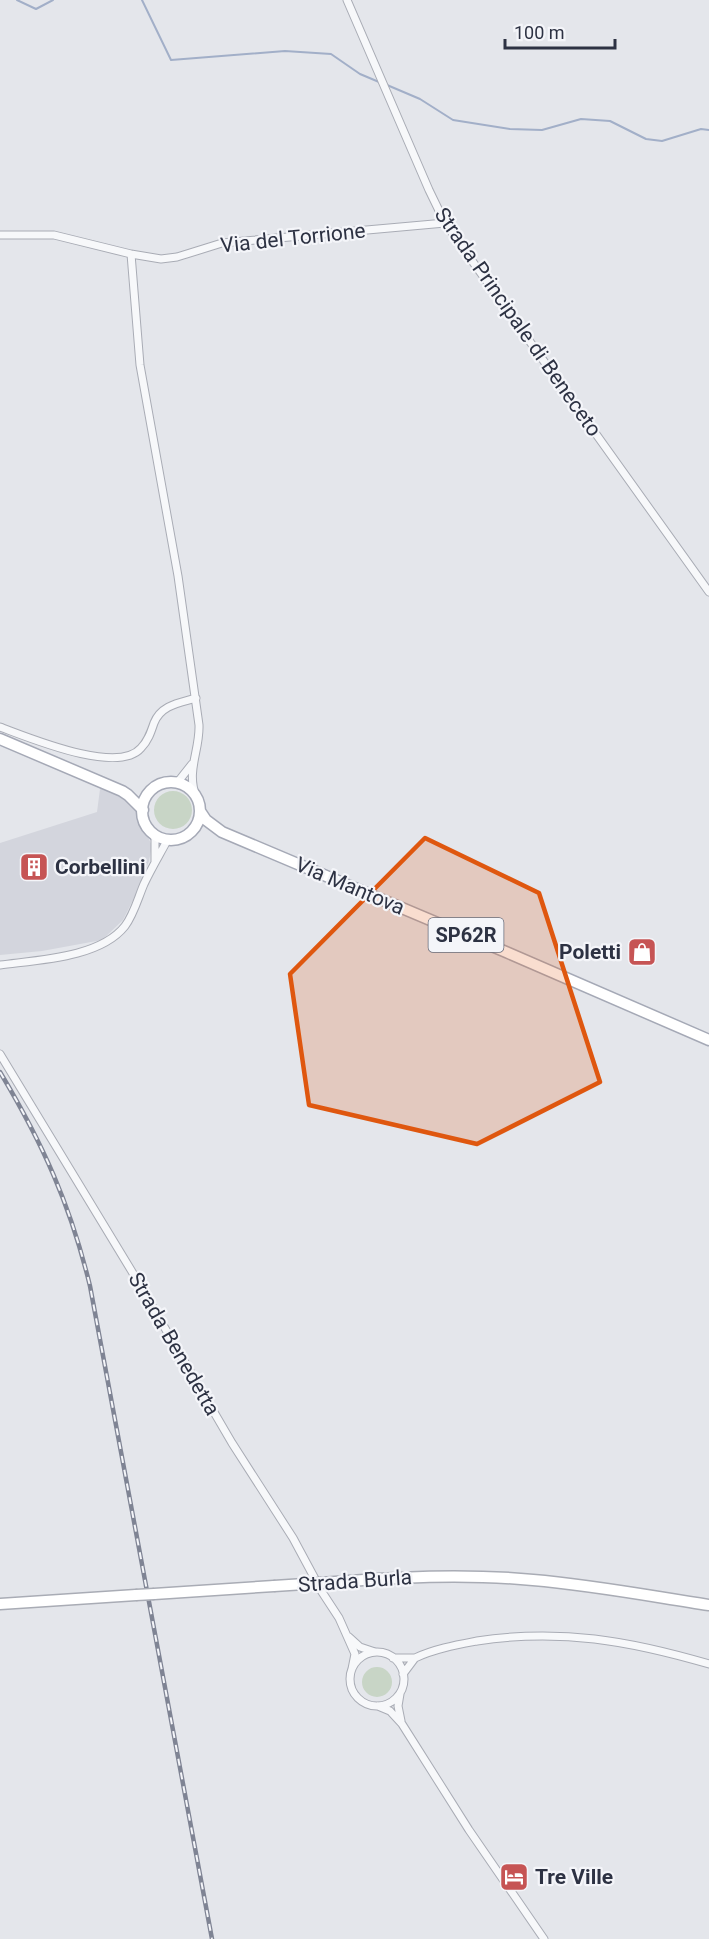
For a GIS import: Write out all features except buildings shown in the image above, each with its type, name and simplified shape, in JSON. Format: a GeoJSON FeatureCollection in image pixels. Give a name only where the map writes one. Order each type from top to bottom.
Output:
{"type":"FeatureCollection","features":[{"type":"Feature","properties":{"kind":"main road"},"geometry":{"type":"LineString","coordinates":[[0,739],[122,791],[143,810]]}},
{"type":"Feature","properties":{"kind":"main road"},"geometry":{"type":"LineString","coordinates":[[122,791],[140,792],[151,790],[162,784],[177,783],[191,790],[196,796],[200,811],[196,826],[190,832]]}},
{"type":"Feature","properties":{"kind":"main road"},"geometry":{"type":"LineString","coordinates":[[151,790],[145,800],[143,810],[147,825],[155,834],[168,839]]}},
{"type":"Feature","properties":{"kind":"main road","name":"Via Mantova"},"geometry":{"type":"LineString","coordinates":[[200,811],[206,820],[222,832],[709,1040]]}},
{"type":"Feature","properties":{"kind":"main road","name":"Via Mantova"},"geometry":{"type":"LineString","coordinates":[[168,839],[184,837],[190,832],[206,830],[222,832]]}},
{"type":"Feature","properties":{"kind":"main road","name":"Strada Burla"},"geometry":{"type":"LineString","coordinates":[[0,1604],[441,1576],[520,1579],[709,1605]]}},
{"type":"Feature","properties":{"kind":"street","name":"Strada Principale di Beneceto"},"geometry":{"type":"LineString","coordinates":[[347,0],[445,223],[709,592]]}},
{"type":"Feature","properties":{"kind":"street","name":"Via del Torrione"},"geometry":{"type":"LineString","coordinates":[[0,235],[54,235],[161,259],[177,257],[222,243],[445,223]]}},
{"type":"Feature","properties":{"kind":"street"},"geometry":{"type":"LineString","coordinates":[[131,254],[140,365],[178,576],[196,698],[199,741],[192,764],[193,789],[196,796]]}},
{"type":"Feature","properties":{"kind":"street"},"geometry":{"type":"LineString","coordinates":[[0,727],[97,758],[129,757],[149,738],[155,719],[163,709],[196,698]]}},
{"type":"Feature","properties":{"kind":"street"},"geometry":{"type":"LineString","coordinates":[[177,783],[192,764]]}},
{"type":"Feature","properties":{"kind":"street"},"geometry":{"type":"LineString","coordinates":[[155,834],[155,863]]}},
{"type":"Feature","properties":{"kind":"street"},"geometry":{"type":"LineString","coordinates":[[0,965],[79,952],[112,939],[131,916],[168,839]]}},
{"type":"Feature","properties":{"kind":"street","name":"Strada Benedetta"},"geometry":{"type":"LineString","coordinates":[[0,1054],[131,1270],[232,1443],[293,1538],[347,1635],[355,1654],[350,1681],[356,1696],[363,1702],[390,1711],[402,1724],[469,1830],[544,1939]]}},
{"type":"Feature","properties":{"kind":"street","name":"Strada Benedetta"},"geometry":{"type":"LineString","coordinates":[[347,1635],[360,1647],[393,1658],[415,1658]]}},
{"type":"Feature","properties":{"kind":"street"},"geometry":{"type":"LineString","coordinates":[[403,1674],[415,1658],[427,1652],[508,1636],[547,1635],[589,1638],[639,1645],[709,1664]]}},
{"type":"Feature","properties":{"kind":"street"},"geometry":{"type":"LineString","coordinates":[[352,1669],[361,1657],[375,1652]]}},
{"type":"Feature","properties":{"kind":"street"},"geometry":{"type":"LineString","coordinates":[[393,1658],[403,1674]]}},
{"type":"Feature","properties":{"kind":"street","name":"Strada Benedetta"},"geometry":{"type":"LineString","coordinates":[[402,1724],[398,1706],[404,1680],[403,1674]]}},
{"type":"Feature","properties":{"kind":"street"},"geometry":{"type":"LineString","coordinates":[[378,1706],[394,1700],[400,1693]]}},
{"type":"Feature","properties":{"kind":"highlighted area"},"geometry":{"type":"Polygon","coordinates":[[[425,838],[539,893],[600,1082],[477,1144],[309,1105],[290,974],[425,838]]]}},
{"type":"Feature","properties":{"kind":"shaded area"},"geometry":{"type":"Polygon","coordinates":[[[100,789],[123,796],[137,812],[152,846],[149,861],[123,920],[102,940],[42,951],[0,955],[0,843],[97,812],[100,789]]]}},
{"type":"Feature","properties":{"kind":"green space"},"geometry":{"type":"Polygon","coordinates":[[[173,791],[186,797],[192,810],[186,823],[173,829],[160,823],[154,810],[160,797],[173,791]]]}},
{"type":"Feature","properties":{"kind":"green space"},"geometry":{"type":"Polygon","coordinates":[[[377,1667],[383,1668],[391,1676],[391,1688],[383,1696],[377,1697],[371,1696],[363,1688],[362,1682],[363,1676],[371,1668],[377,1667]]]}},
{"type":"Feature","properties":{"kind":"waterway"},"geometry":{"type":"LineString","coordinates":[[17,0],[36,9],[53,0]]}},
{"type":"Feature","properties":{"kind":"waterway"},"geometry":{"type":"LineString","coordinates":[[142,0],[171,60],[285,51],[331,54],[360,74],[379,82]]}},
{"type":"Feature","properties":{"kind":"waterway"},"geometry":{"type":"LineString","coordinates":[[387,85],[420,99],[453,120],[510,129],[542,130],[581,119],[610,121],[646,139],[662,141],[701,129],[709,130]]}},
{"type":"Feature","properties":{"kind":"railway"},"geometry":{"type":"LineString","coordinates":[[0,1072],[54,1175],[74,1228],[90,1286],[212,1939]]}},
{"type":"Feature","properties":{"kind":"place","name":"Corbellini"},"geometry":{"type":"Point","coordinates":[34,867]}},
{"type":"Feature","properties":{"kind":"place","name":"Poletti"},"geometry":{"type":"Point","coordinates":[642,952]}},
{"type":"Feature","properties":{"kind":"place","name":"Tre Ville"},"geometry":{"type":"Point","coordinates":[514,1877]}}]}
